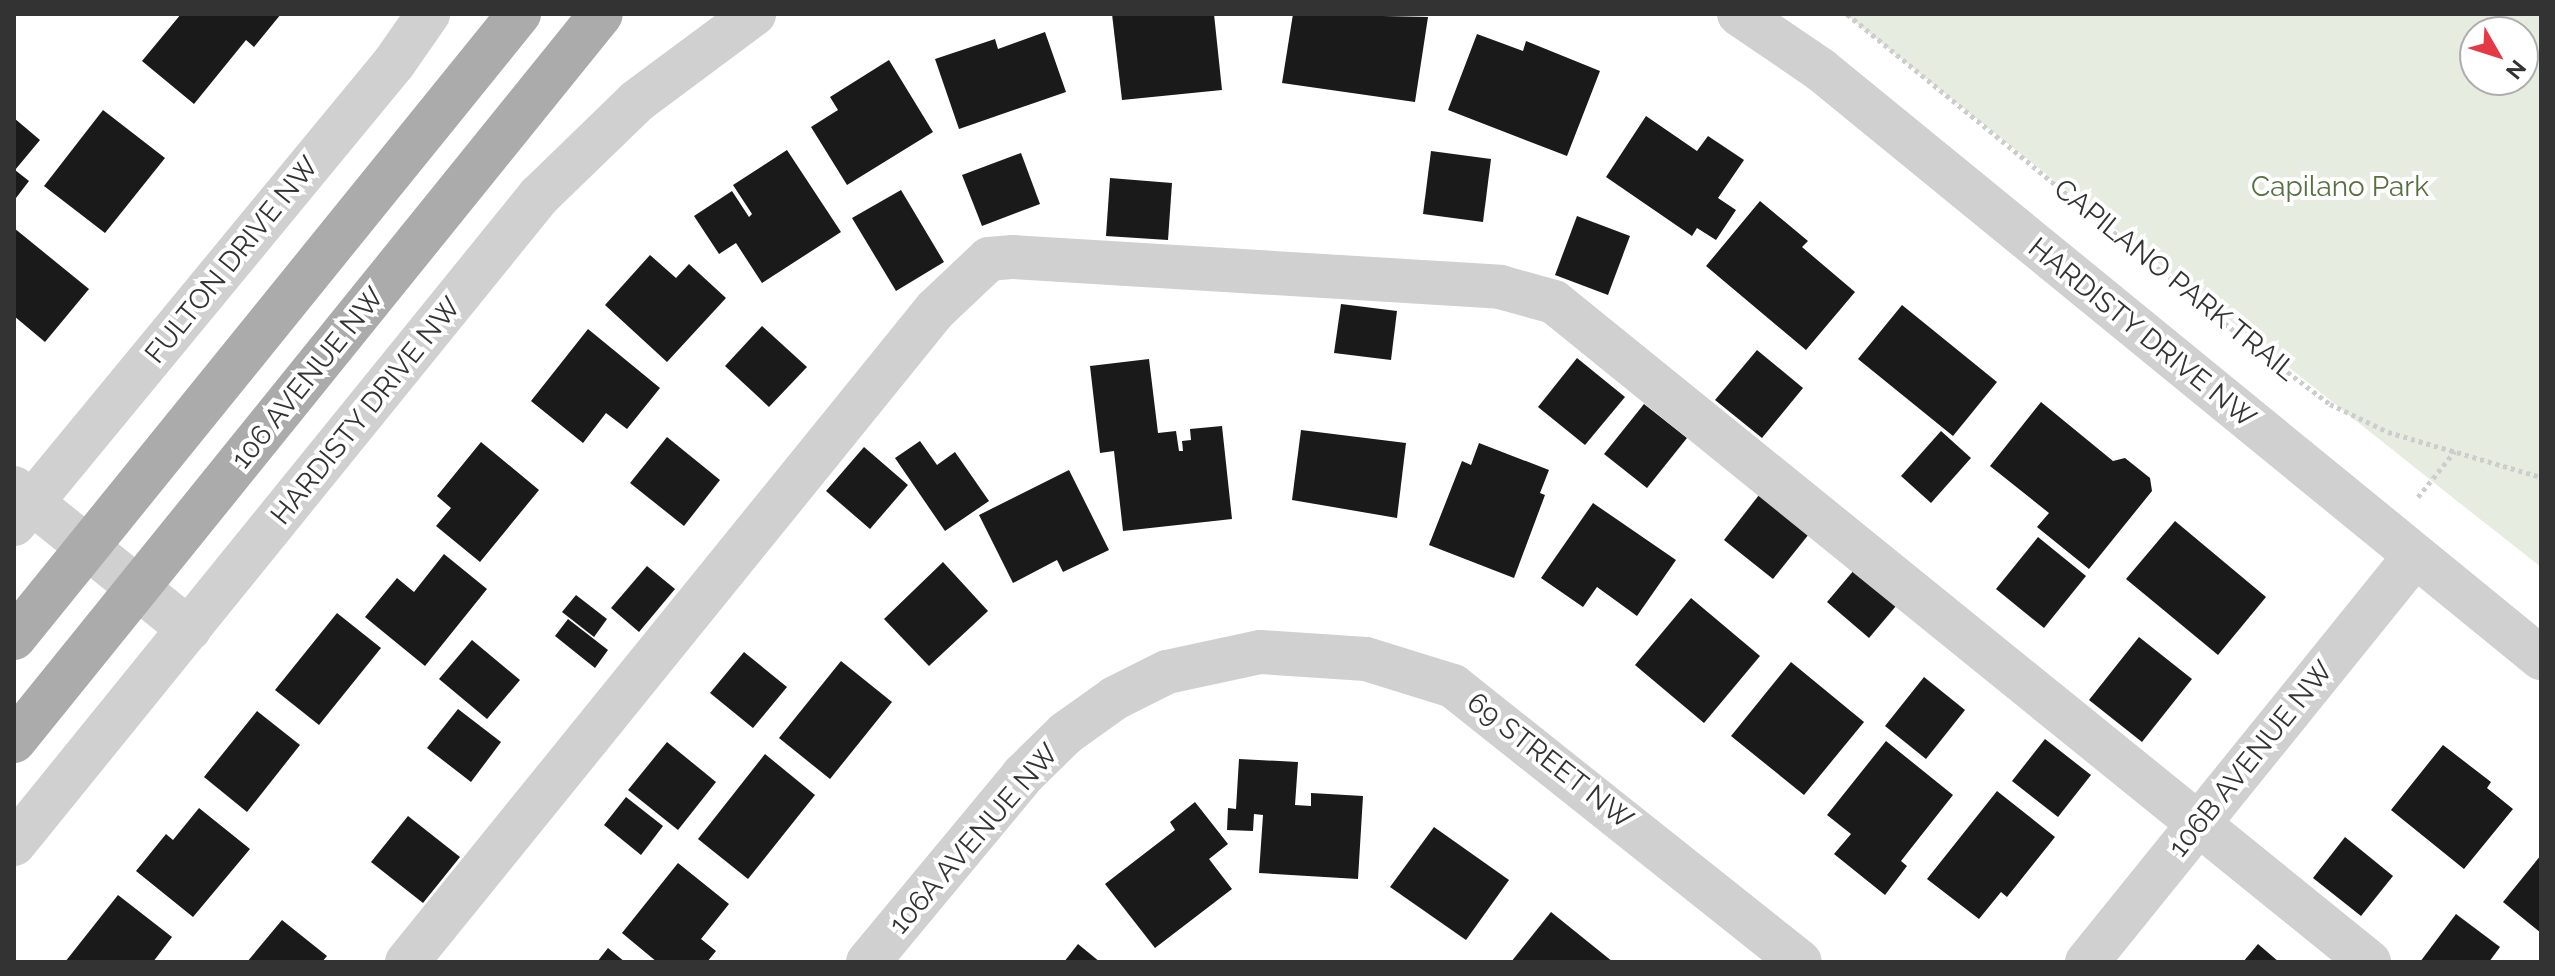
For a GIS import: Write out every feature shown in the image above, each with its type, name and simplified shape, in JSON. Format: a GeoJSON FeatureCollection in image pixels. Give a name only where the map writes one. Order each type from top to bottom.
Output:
{"type":"FeatureCollection","features":[{"type":"Feature","properties":{"kind":"main road"},"geometry":{"type":"LineString","coordinates":[[14,638],[519,14]]}},
{"type":"Feature","properties":{"kind":"main road","name":"106 AVENUE NW"},"geometry":{"type":"LineString","coordinates":[[14,741],[601,14]]}},
{"type":"Feature","properties":{"kind":"street","name":"FULTON DRIVE NW"},"geometry":{"type":"LineString","coordinates":[[20,505],[394,63],[428,14]]}},
{"type":"Feature","properties":{"kind":"street","name":"HARDISTY DRIVE NW"},"geometry":{"type":"LineString","coordinates":[[14,844],[539,196],[637,101],[754,14]]}},
{"type":"Feature","properties":{"kind":"street","name":"HARDISTY DRIVE NW"},"geometry":{"type":"LineString","coordinates":[[1739,14],[1821,70],[2541,658]]}},
{"type":"Feature","properties":{"kind":"street"},"geometry":{"type":"LineString","coordinates":[[407,962],[935,310],[989,259],[1500,287],[1554,302],[2369,962]]}},
{"type":"Feature","properties":{"kind":"street"},"geometry":{"type":"LineString","coordinates":[[20,505],[88,547],[189,629]]}},
{"type":"Feature","properties":{"kind":"street","name":"106B AVENUE NW"},"geometry":{"type":"LineString","coordinates":[[2087,962],[2415,556]]}},
{"type":"Feature","properties":{"kind":"street","name":"106A AVENUE NW"},"geometry":{"type":"LineString","coordinates":[[868,962],[1023,775],[1066,733],[1115,698],[1167,672],[1260,652]]}},
{"type":"Feature","properties":{"kind":"street","name":"69 STREET NW"},"geometry":{"type":"LineString","coordinates":[[1260,652],[1366,659],[1453,686],[1800,962]]}},
{"type":"Feature","properties":{"kind":"path","name":"CAPILANO PARK TRAIL"},"geometry":{"type":"LineString","coordinates":[[1847,14],[2237,334],[2330,404],[2388,432],[2541,477]]}},
{"type":"Feature","properties":{"kind":"path"},"geometry":{"type":"LineString","coordinates":[[2411,505],[2455,451]]}},
{"type":"Feature","properties":{"kind":"green space","name":"Capilano Park"},"geometry":{"type":"Polygon","coordinates":[[[1845,14],[2541,14],[2541,567],[1845,14]]]}},
{"type":"Feature","properties":{"kind":"building"},"geometry":{"type":"Polygon","coordinates":[[[181,14],[281,14],[254,47],[246,40],[194,104],[142,61],[181,14]]]}},
{"type":"Feature","properties":{"kind":"building"},"geometry":{"type":"Polygon","coordinates":[[[1112,14],[1214,14],[1222,90],[1122,100],[1112,14]]]}},
{"type":"Feature","properties":{"kind":"building"},"geometry":{"type":"Polygon","coordinates":[[[1293,14],[1428,17],[1415,102],[1282,83],[1293,14]]]}},
{"type":"Feature","properties":{"kind":"building"},"geometry":{"type":"Polygon","coordinates":[[[1045,32],[1066,92],[959,129],[935,59],[995,39],[998,49],[1045,32]]]}},
{"type":"Feature","properties":{"kind":"building"},"geometry":{"type":"Polygon","coordinates":[[[1477,34],[1523,51],[1526,41],[1600,71],[1567,156],[1448,110],[1477,34]]]}},
{"type":"Feature","properties":{"kind":"building"},"geometry":{"type":"Polygon","coordinates":[[[889,60],[933,132],[847,185],[811,127],[838,110],[830,97],[889,60]]]}},
{"type":"Feature","properties":{"kind":"building"},"geometry":{"type":"Polygon","coordinates":[[[103,110],[165,158],[105,233],[44,186],[103,110]]]}},
{"type":"Feature","properties":{"kind":"building"},"geometry":{"type":"Polygon","coordinates":[[[1646,116],[1697,151],[1708,136],[1744,160],[1718,198],[1736,210],[1716,240],[1697,228],[1692,236],[1606,177],[1646,116]]]}},
{"type":"Feature","properties":{"kind":"building"},"geometry":{"type":"Polygon","coordinates":[[[14,118],[40,140],[15,170],[14,118]]]}},
{"type":"Feature","properties":{"kind":"building"},"geometry":{"type":"Polygon","coordinates":[[[787,150],[841,232],[762,283],[736,243],[719,254],[694,216],[732,191],[749,217],[752,214],[733,185],[787,150]]]}},
{"type":"Feature","properties":{"kind":"building"},"geometry":{"type":"Polygon","coordinates":[[[1431,151],[1491,159],[1483,222],[1423,214],[1431,151]]]}},
{"type":"Feature","properties":{"kind":"building"},"geometry":{"type":"Polygon","coordinates":[[[1021,153],[1040,204],[982,226],[962,175],[1021,153]]]}},
{"type":"Feature","properties":{"kind":"building"},"geometry":{"type":"Polygon","coordinates":[[[15,170],[29,181],[16,198],[15,170]]]}},
{"type":"Feature","properties":{"kind":"building"},"geometry":{"type":"Polygon","coordinates":[[[1110,178],[1172,183],[1168,240],[1106,236],[1110,178]]]}},
{"type":"Feature","properties":{"kind":"building"},"geometry":{"type":"Polygon","coordinates":[[[901,190],[944,262],[896,291],[852,218],[901,190]]]}},
{"type":"Feature","properties":{"kind":"building"},"geometry":{"type":"Polygon","coordinates":[[[1760,201],[1808,241],[1802,247],[1855,292],[1806,350],[1706,266],[1760,201]]]}},
{"type":"Feature","properties":{"kind":"building"},"geometry":{"type":"Polygon","coordinates":[[[1577,216],[1630,236],[1608,295],[1555,275],[1577,216]]]}},
{"type":"Feature","properties":{"kind":"building"},"geometry":{"type":"Polygon","coordinates":[[[14,228],[89,289],[45,342],[14,316],[14,228]]]}},
{"type":"Feature","properties":{"kind":"building"},"geometry":{"type":"Polygon","coordinates":[[[650,255],[676,278],[689,264],[726,298],[667,362],[605,305],[650,255]]]}},
{"type":"Feature","properties":{"kind":"building"},"geometry":{"type":"Polygon","coordinates":[[[1341,304],[1397,311],[1391,360],[1334,353],[1341,304]]]}},
{"type":"Feature","properties":{"kind":"building"},"geometry":{"type":"Polygon","coordinates":[[[1902,305],[1997,382],[1953,436],[1858,359],[1902,305]]]}},
{"type":"Feature","properties":{"kind":"building"},"geometry":{"type":"Polygon","coordinates":[[[762,326],[807,367],[769,407],[725,366],[762,326]]]}},
{"type":"Feature","properties":{"kind":"building"},"geometry":{"type":"Polygon","coordinates":[[[588,329],[660,388],[627,429],[606,413],[583,443],[531,401],[588,329]]]}},
{"type":"Feature","properties":{"kind":"building"},"geometry":{"type":"Polygon","coordinates":[[[1757,350],[1803,388],[1762,438],[1715,400],[1757,350]]]}},
{"type":"Feature","properties":{"kind":"building"},"geometry":{"type":"Polygon","coordinates":[[[1577,358],[1625,397],[1585,445],[1538,407],[1577,358]]]}},
{"type":"Feature","properties":{"kind":"building"},"geometry":{"type":"Polygon","coordinates":[[[1149,359],[1158,433],[1176,431],[1179,451],[1183,451],[1182,441],[1191,440],[1190,429],[1222,426],[1232,519],[1123,531],[1114,451],[1100,453],[1090,366],[1149,359]]]}},
{"type":"Feature","properties":{"kind":"building"},"geometry":{"type":"Polygon","coordinates":[[[2041,402],[2113,461],[2125,458],[2150,478],[2152,491],[2089,569],[2037,527],[2049,513],[1990,466],[2041,402]]]}},
{"type":"Feature","properties":{"kind":"building"},"geometry":{"type":"Polygon","coordinates":[[[1644,404],[1687,438],[1647,488],[1604,454],[1644,404]]]}},
{"type":"Feature","properties":{"kind":"building"},"geometry":{"type":"Polygon","coordinates":[[[1301,430],[1406,443],[1397,518],[1292,500],[1301,430]]]}},
{"type":"Feature","properties":{"kind":"building"},"geometry":{"type":"Polygon","coordinates":[[[1941,431],[1971,458],[1931,503],[1901,476],[1941,431]]]}},
{"type":"Feature","properties":{"kind":"building"},"geometry":{"type":"Polygon","coordinates":[[[667,437],[720,480],[684,526],[630,483],[667,437]]]}},
{"type":"Feature","properties":{"kind":"building"},"geometry":{"type":"Polygon","coordinates":[[[920,441],[937,465],[955,452],[989,501],[945,531],[895,458],[920,441]]]}},
{"type":"Feature","properties":{"kind":"building"},"geometry":{"type":"Polygon","coordinates":[[[481,442],[539,490],[480,562],[436,526],[451,508],[437,496],[481,442]]]}},
{"type":"Feature","properties":{"kind":"building"},"geometry":{"type":"Polygon","coordinates":[[[1479,443],[1549,470],[1540,493],[1545,495],[1514,578],[1429,545],[1462,461],[1471,465],[1479,443]]]}},
{"type":"Feature","properties":{"kind":"building"},"geometry":{"type":"Polygon","coordinates":[[[864,447],[908,485],[870,529],[826,491],[864,447]]]}},
{"type":"Feature","properties":{"kind":"building"},"geometry":{"type":"Polygon","coordinates":[[[1069,470],[1109,550],[1063,572],[1057,560],[1013,583],[979,515],[1069,470]]]}},
{"type":"Feature","properties":{"kind":"building"},"geometry":{"type":"Polygon","coordinates":[[[1759,495],[1809,534],[1773,579],[1724,540],[1759,495]]]}},
{"type":"Feature","properties":{"kind":"building"},"geometry":{"type":"Polygon","coordinates":[[[1593,503],[1676,560],[1637,616],[1597,587],[1583,607],[1541,578],[1593,503]]]}},
{"type":"Feature","properties":{"kind":"building"},"geometry":{"type":"Polygon","coordinates":[[[2175,521],[2266,597],[2218,655],[2126,579],[2175,521]]]}},
{"type":"Feature","properties":{"kind":"building"},"geometry":{"type":"Polygon","coordinates":[[[2038,537],[2086,576],[2044,628],[1996,589],[2038,537]]]}},
{"type":"Feature","properties":{"kind":"building"},"geometry":{"type":"Polygon","coordinates":[[[444,554],[487,589],[425,666],[365,617],[397,578],[414,592],[444,554]]]}},
{"type":"Feature","properties":{"kind":"building"},"geometry":{"type":"Polygon","coordinates":[[[943,562],[988,611],[929,666],[884,619],[943,562]]]}},
{"type":"Feature","properties":{"kind":"building"},"geometry":{"type":"Polygon","coordinates":[[[647,566],[675,589],[639,632],[611,608],[647,566]]]}},
{"type":"Feature","properties":{"kind":"building"},"geometry":{"type":"Polygon","coordinates":[[[1854,570],[1896,606],[1869,638],[1827,602],[1854,570]]]}},
{"type":"Feature","properties":{"kind":"building"},"geometry":{"type":"Polygon","coordinates":[[[576,595],[607,619],[594,637],[562,612],[576,595]]]}},
{"type":"Feature","properties":{"kind":"building"},"geometry":{"type":"Polygon","coordinates":[[[1691,598],[1760,656],[1704,723],[1635,665],[1691,598]]]}},
{"type":"Feature","properties":{"kind":"building"},"geometry":{"type":"Polygon","coordinates":[[[337,613],[381,648],[319,725],[275,690],[337,613]]]}},
{"type":"Feature","properties":{"kind":"building"},"geometry":{"type":"Polygon","coordinates":[[[568,619],[608,650],[595,668],[555,636],[568,619]]]}},
{"type":"Feature","properties":{"kind":"building"},"geometry":{"type":"Polygon","coordinates":[[[2139,637],[2192,679],[2142,742],[2089,700],[2139,637]]]}},
{"type":"Feature","properties":{"kind":"building"},"geometry":{"type":"Polygon","coordinates":[[[472,640],[520,680],[487,719],[439,679],[472,640]]]}},
{"type":"Feature","properties":{"kind":"building"},"geometry":{"type":"Polygon","coordinates":[[[744,652],[787,687],[753,728],[710,693],[744,652]]]}},
{"type":"Feature","properties":{"kind":"building"},"geometry":{"type":"Polygon","coordinates":[[[841,661],[892,702],[830,779],[779,738],[841,661]]]}},
{"type":"Feature","properties":{"kind":"building"},"geometry":{"type":"Polygon","coordinates":[[[1791,662],[1864,722],[1804,795],[1731,736],[1791,662]]]}},
{"type":"Feature","properties":{"kind":"building"},"geometry":{"type":"Polygon","coordinates":[[[1924,677],[1965,710],[1926,759],[1885,726],[1924,677]]]}},
{"type":"Feature","properties":{"kind":"building"},"geometry":{"type":"Polygon","coordinates":[[[458,709],[501,742],[471,782],[427,748],[458,709]]]}},
{"type":"Feature","properties":{"kind":"building"},"geometry":{"type":"Polygon","coordinates":[[[257,711],[300,745],[247,812],[204,777],[257,711]]]}},
{"type":"Feature","properties":{"kind":"building"},"geometry":{"type":"Polygon","coordinates":[[[2045,739],[2091,775],[2058,817],[2012,781],[2045,739]]]}},
{"type":"Feature","properties":{"kind":"building"},"geometry":{"type":"Polygon","coordinates":[[[1886,741],[1953,795],[1901,861],[1907,866],[1885,895],[1834,854],[1851,834],[1827,815],[1886,741]]]}},
{"type":"Feature","properties":{"kind":"building"},"geometry":{"type":"Polygon","coordinates":[[[667,742],[716,782],[678,830],[628,790],[667,742]]]}},
{"type":"Feature","properties":{"kind":"building"},"geometry":{"type":"Polygon","coordinates":[[[2443,745],[2491,782],[2487,788],[2513,809],[2464,869],[2391,810],[2443,745]]]}},
{"type":"Feature","properties":{"kind":"building"},"geometry":{"type":"Polygon","coordinates":[[[765,754],[815,795],[748,879],[698,839],[765,754]]]}},
{"type":"Feature","properties":{"kind":"building"},"geometry":{"type":"Polygon","coordinates":[[[1239,759],[1298,762],[1295,805],[1311,806],[1311,793],[1363,796],[1358,879],[1259,873],[1263,815],[1254,814],[1253,831],[1227,830],[1228,808],[1236,809],[1239,759]]]}},
{"type":"Feature","properties":{"kind":"building"},"geometry":{"type":"Polygon","coordinates":[[[1997,791],[2055,837],[2007,897],[2001,892],[1979,919],[1927,879],[1997,791]]]}},
{"type":"Feature","properties":{"kind":"building"},"geometry":{"type":"Polygon","coordinates":[[[626,797],[663,826],[641,855],[604,825],[626,797]]]}},
{"type":"Feature","properties":{"kind":"building"},"geometry":{"type":"Polygon","coordinates":[[[1195,802],[1228,844],[1209,859],[1232,889],[1155,948],[1105,884],[1175,830],[1170,822],[1195,802]]]}},
{"type":"Feature","properties":{"kind":"building"},"geometry":{"type":"Polygon","coordinates":[[[199,808],[250,849],[193,917],[136,871],[166,834],[173,840],[199,808]]]}},
{"type":"Feature","properties":{"kind":"building"},"geometry":{"type":"Polygon","coordinates":[[[408,816],[460,857],[423,903],[371,862],[408,816]]]}},
{"type":"Feature","properties":{"kind":"building"},"geometry":{"type":"Polygon","coordinates":[[[1434,827],[1509,880],[1466,940],[1390,887],[1434,827]]]}},
{"type":"Feature","properties":{"kind":"building"},"geometry":{"type":"Polygon","coordinates":[[[2345,837],[2393,876],[2361,916],[2313,878],[2345,837]]]}},
{"type":"Feature","properties":{"kind":"building"},"geometry":{"type":"Polygon","coordinates":[[[2541,855],[2541,933],[2503,902],[2541,855]]]}},
{"type":"Feature","properties":{"kind":"building"},"geometry":{"type":"Polygon","coordinates":[[[678,863],[729,904],[701,939],[716,951],[707,962],[657,962],[622,933],[678,863]]]}},
{"type":"Feature","properties":{"kind":"building"},"geometry":{"type":"Polygon","coordinates":[[[118,895],[172,937],[153,962],[65,962],[118,895]]]}},
{"type":"Feature","properties":{"kind":"building"},"geometry":{"type":"Polygon","coordinates":[[[1551,912],[1613,962],[1511,962],[1551,912]]]}},
{"type":"Feature","properties":{"kind":"building"},"geometry":{"type":"Polygon","coordinates":[[[2456,914],[2500,947],[2489,962],[2420,962],[2456,914]]]}},
{"type":"Feature","properties":{"kind":"building"},"geometry":{"type":"Polygon","coordinates":[[[282,920],[327,956],[322,962],[247,962],[282,920]]]}},
{"type":"Feature","properties":{"kind":"building"},"geometry":{"type":"Polygon","coordinates":[[[1078,944],[1100,962],[1064,962],[1078,944]]]}},
{"type":"Feature","properties":{"kind":"building"},"geometry":{"type":"Polygon","coordinates":[[[2258,944],[2279,962],[2243,962],[2258,944]]]}},
{"type":"Feature","properties":{"kind":"building"},"geometry":{"type":"Polygon","coordinates":[[[608,948],[625,962],[597,962],[608,948]]]}}]}
